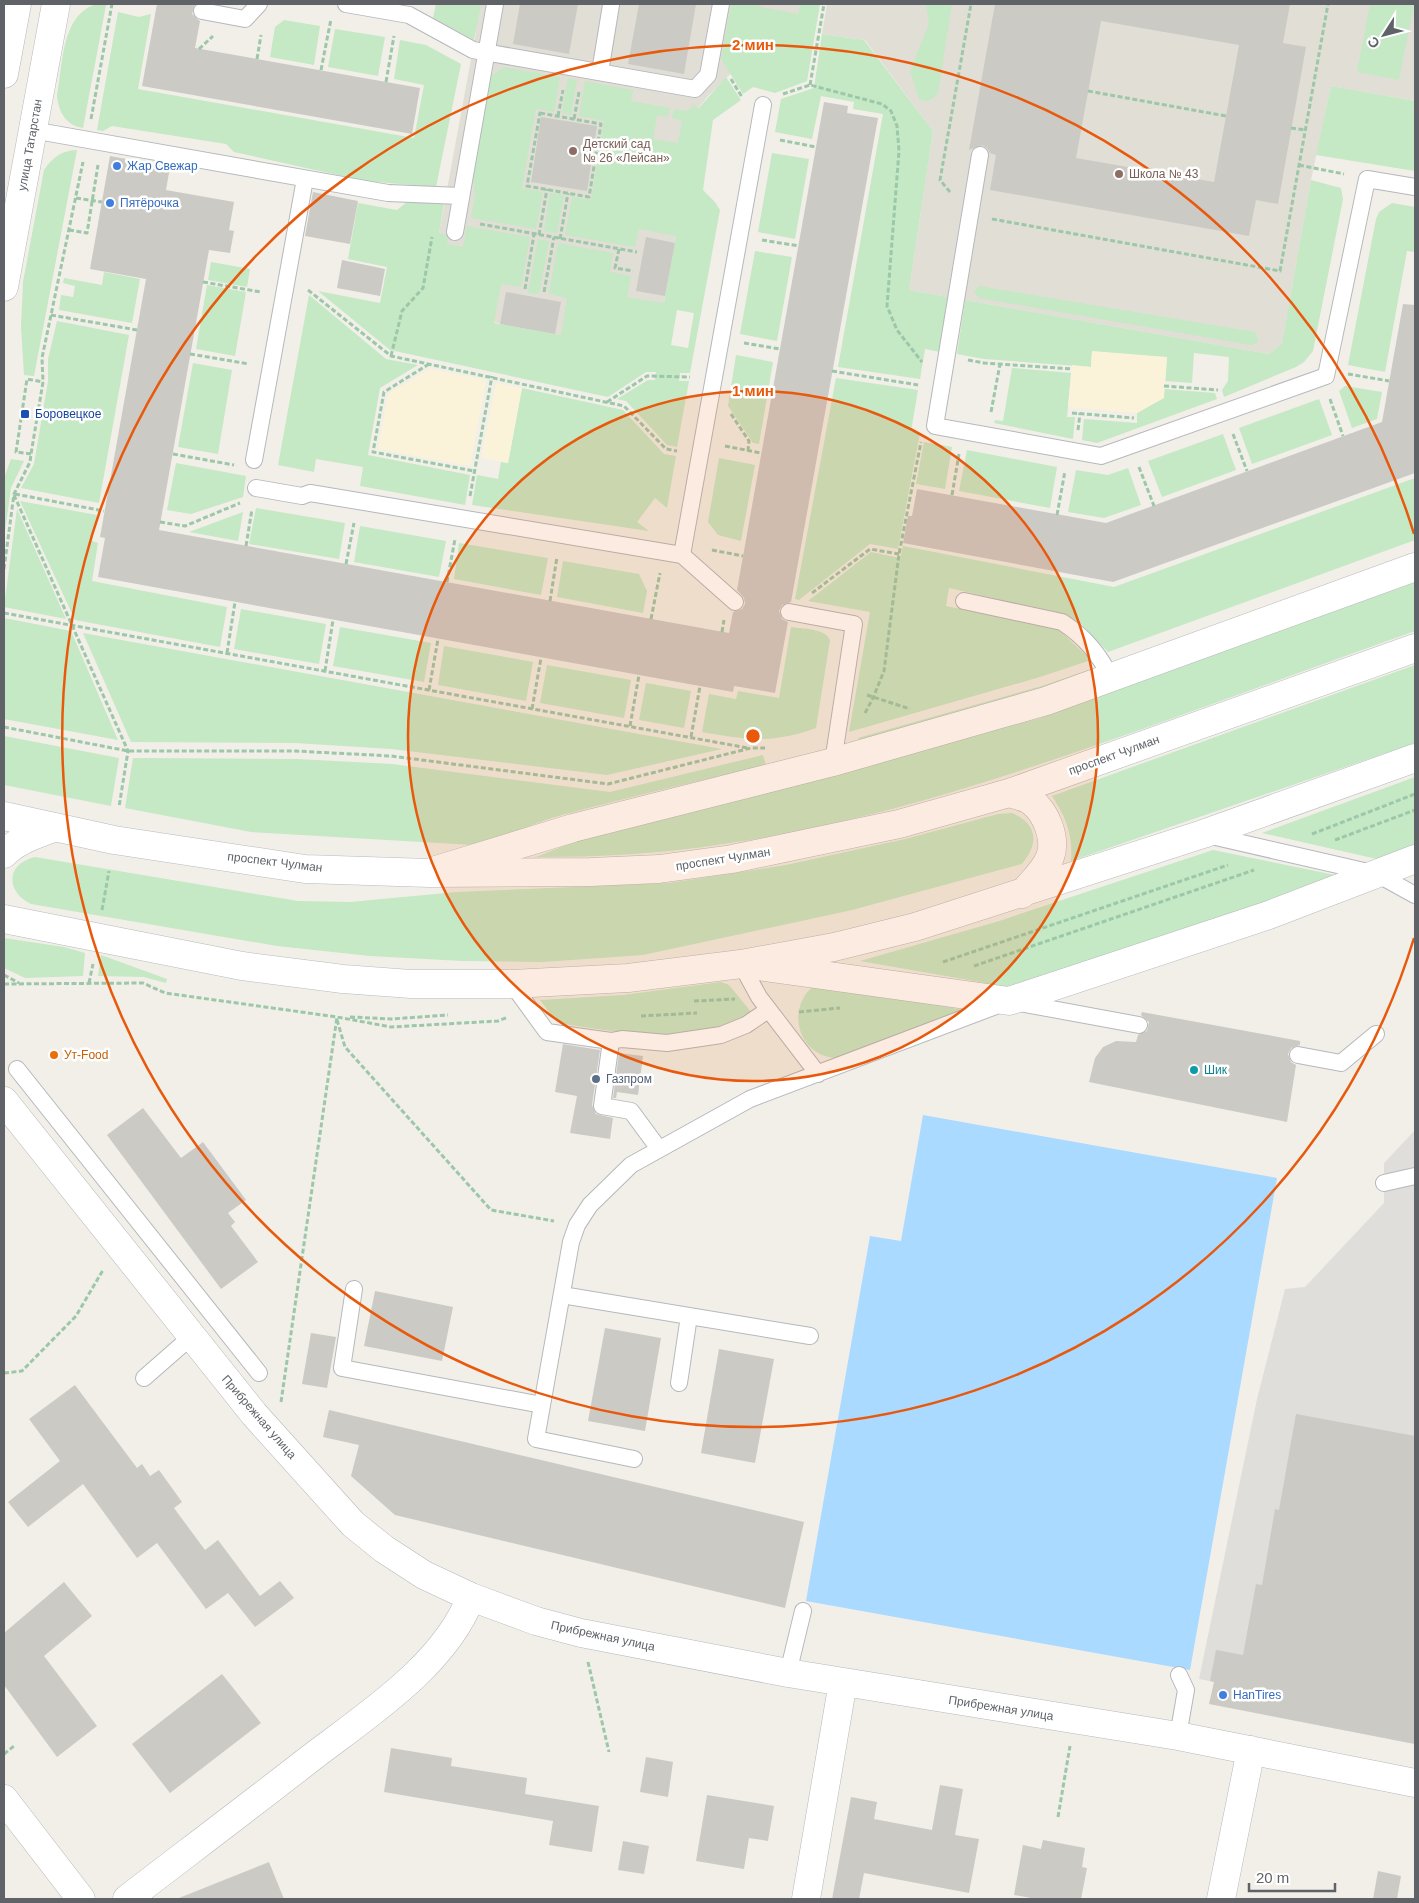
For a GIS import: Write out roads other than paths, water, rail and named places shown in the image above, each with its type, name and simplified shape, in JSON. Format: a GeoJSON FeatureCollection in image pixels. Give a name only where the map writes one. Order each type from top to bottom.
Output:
{"type":"FeatureCollection","features":[{"type":"Feature","properties":{"kind":"street"},"geometry":{"type":"LineString","coordinates":[[4,74],[17,4]]}},
{"type":"Feature","properties":{"kind":"street","name":"улица Татарстан"},"geometry":{"type":"LineString","coordinates":[[4,287],[56,4]]}},
{"type":"Feature","properties":{"kind":"street"},"geometry":{"type":"LineString","coordinates":[[429,872],[835,750],[1046,701],[1415,567]]}},
{"type":"Feature","properties":{"kind":"street","name":"проспект Чулман"},"geometry":{"type":"LineString","coordinates":[[4,816],[114,840],[305,868],[429,872],[610,871],[659,868],[732,859],[900,824],[1009,793],[1415,648]]}},
{"type":"Feature","properties":{"kind":"street"},"geometry":{"type":"LineString","coordinates":[[7,916],[242,966],[343,979],[411,984],[512,984],[628,978],[741,964],[834,947],[915,927],[1203,834],[1415,758]]}},
{"type":"Feature","properties":{"kind":"street"},"geometry":{"type":"LineString","coordinates":[[1009,793],[1031,801],[1036,806],[1045,816],[1052,836],[1051,856],[1043,870],[1022,894]]}},
{"type":"Feature","properties":{"kind":"street"},"geometry":{"type":"LineString","coordinates":[[4,854],[9,848],[26,838],[53,828]]}},
{"type":"Feature","properties":{"kind":"street"},"geometry":{"type":"LineString","coordinates":[[741,964],[1009,1001],[1269,914],[1415,859]]}},
{"type":"Feature","properties":{"kind":"street","name":"Прибрежная улица"},"geometry":{"type":"LineString","coordinates":[[4,1101],[276,1438],[353,1524],[384,1549],[424,1575],[471,1597],[536,1621],[581,1633],[788,1673],[1178,1736],[1415,1783]]}},
{"type":"Feature","properties":{"kind":"street"},"geometry":{"type":"LineString","coordinates":[[127,1899],[388,1698],[450,1638],[463,1617],[471,1597]]}},
{"type":"Feature","properties":{"kind":"street"},"geometry":{"type":"LineString","coordinates":[[806,1899],[843,1682]]}},
{"type":"Feature","properties":{"kind":"street"},"geometry":{"type":"LineString","coordinates":[[1221,1899],[1251,1750]]}},
{"type":"Feature","properties":{"kind":"street"},"geometry":{"type":"LineString","coordinates":[[4,1799],[81,1899]]}},
{"type":"Feature","properties":{"kind":"lane"},"geometry":{"type":"LineString","coordinates":[[202,11],[245,19],[259,4]]}},
{"type":"Feature","properties":{"kind":"lane"},"geometry":{"type":"LineString","coordinates":[[346,4],[409,15],[473,50],[695,89],[708,75],[721,4]]}},
{"type":"Feature","properties":{"kind":"lane"},"geometry":{"type":"LineString","coordinates":[[456,226],[494,4]]}},
{"type":"Feature","properties":{"kind":"lane"},"geometry":{"type":"LineString","coordinates":[[600,72],[611,5]]}},
{"type":"Feature","properties":{"kind":"lane"},"geometry":{"type":"LineString","coordinates":[[682,555],[757,136],[769,101]]}},
{"type":"Feature","properties":{"kind":"lane"},"geometry":{"type":"LineString","coordinates":[[32,130],[388,193],[461,196]]}},
{"type":"Feature","properties":{"kind":"lane"},"geometry":{"type":"LineString","coordinates":[[980,155],[935,426],[1101,456],[1324,374],[1367,179],[1415,187]]}},
{"type":"Feature","properties":{"kind":"lane"},"geometry":{"type":"LineString","coordinates":[[254,460],[305,179]]}},
{"type":"Feature","properties":{"kind":"lane"},"geometry":{"type":"LineString","coordinates":[[255,492],[302,496],[310,493],[682,555],[735,602]]}},
{"type":"Feature","properties":{"kind":"lane"},"geometry":{"type":"LineString","coordinates":[[964,601],[1062,622],[1097,652],[1111,678]]}},
{"type":"Feature","properties":{"kind":"lane"},"geometry":{"type":"LineString","coordinates":[[790,612],[854,624],[835,750]]}},
{"type":"Feature","properties":{"kind":"lane"},"geometry":{"type":"LineString","coordinates":[[1203,834],[1377,874],[1415,895]]}},
{"type":"Feature","properties":{"kind":"lane"},"geometry":{"type":"LineString","coordinates":[[741,964],[759,998],[818,1074]]}},
{"type":"Feature","properties":{"kind":"lane"},"geometry":{"type":"LineString","coordinates":[[512,984],[547,1032],[611,1041],[622,1039],[667,1043],[721,1035],[746,1025],[768,1010]]}},
{"type":"Feature","properties":{"kind":"lane"},"geometry":{"type":"LineString","coordinates":[[634,1459],[536,1439],[571,1242],[577,1225],[590,1205],[631,1165],[750,1099],[1009,1001],[1140,1025]]}},
{"type":"Feature","properties":{"kind":"lane"},"geometry":{"type":"LineString","coordinates":[[1298,1055],[1341,1063],[1376,1034]]}},
{"type":"Feature","properties":{"kind":"lane"},"geometry":{"type":"LineString","coordinates":[[611,1041],[602,1106],[631,1111],[659,1150]]}},
{"type":"Feature","properties":{"kind":"lane"},"geometry":{"type":"LineString","coordinates":[[18,1069],[259,1373]]}},
{"type":"Feature","properties":{"kind":"lane"},"geometry":{"type":"LineString","coordinates":[[1384,1183],[1415,1176]]}},
{"type":"Feature","properties":{"kind":"lane"},"geometry":{"type":"LineString","coordinates":[[354,1290],[342,1368],[542,1405]]}},
{"type":"Feature","properties":{"kind":"lane"},"geometry":{"type":"LineString","coordinates":[[562,1295],[810,1336]]}},
{"type":"Feature","properties":{"kind":"lane"},"geometry":{"type":"LineString","coordinates":[[678,1383],[689,1316]]}},
{"type":"Feature","properties":{"kind":"lane"},"geometry":{"type":"LineString","coordinates":[[144,1378],[192,1336]]}},
{"type":"Feature","properties":{"kind":"lane"},"geometry":{"type":"LineString","coordinates":[[788,1673],[803,1611]]}},
{"type":"Feature","properties":{"kind":"lane"},"geometry":{"type":"LineString","coordinates":[[1178,1736],[1186,1690],[1179,1675]]}},
{"type":"Feature","properties":{"kind":"water"},"geometry":{"type":"Polygon","coordinates":[[[923,1115],[1277,1178],[1190,1670],[806,1601],[870,1236],[901,1241],[923,1115]]]}},
{"type":"Feature","properties":{"kind":"place","name":"Детский сад № 26 «Лейсан»"},"geometry":{"type":"Point","coordinates":[573,151]}},
{"type":"Feature","properties":{"kind":"place","name":"Жар Свежар"},"geometry":{"type":"Point","coordinates":[117,166]}},
{"type":"Feature","properties":{"kind":"place","name":"Школа № 43"},"geometry":{"type":"Point","coordinates":[1119,174]}},
{"type":"Feature","properties":{"kind":"place","name":"Пятёрочка"},"geometry":{"type":"Point","coordinates":[110,203]}},
{"type":"Feature","properties":{"kind":"place","name":"Боровецкое"},"geometry":{"type":"Point","coordinates":[25,414]}},
{"type":"Feature","properties":{"kind":"place","name":"Ут-Food"},"geometry":{"type":"Point","coordinates":[54,1055]}},
{"type":"Feature","properties":{"kind":"place","name":"Шик"},"geometry":{"type":"Point","coordinates":[1194,1070]}},
{"type":"Feature","properties":{"kind":"place","name":"Газпром"},"geometry":{"type":"Point","coordinates":[596,1079]}},
{"type":"Feature","properties":{"kind":"place","name":"HanTires"},"geometry":{"type":"Point","coordinates":[1223,1695]}}]}
